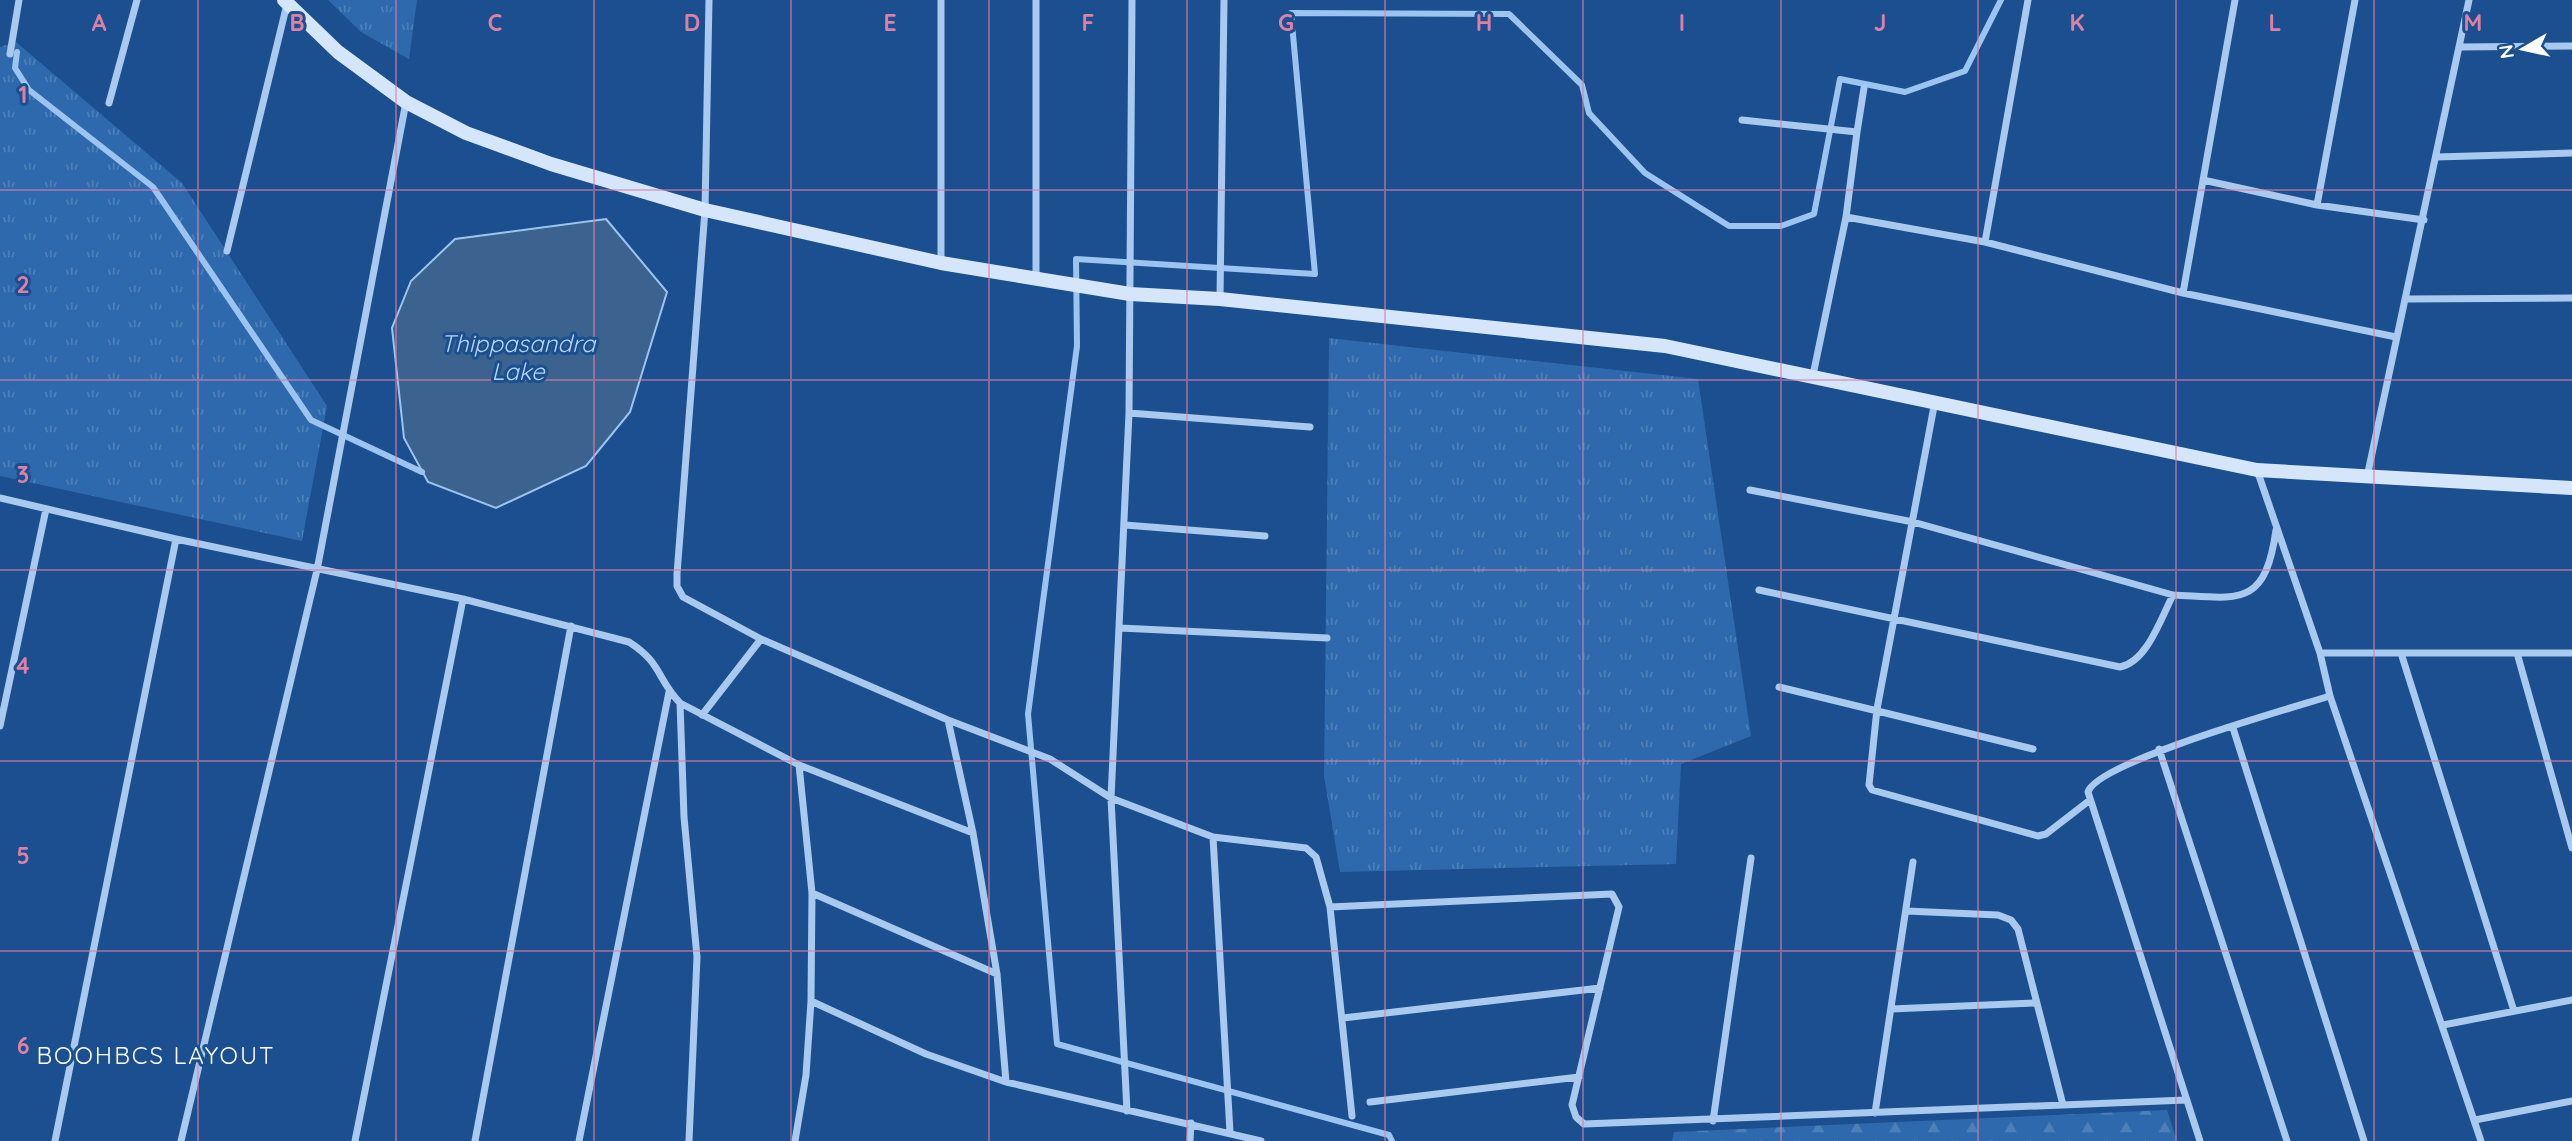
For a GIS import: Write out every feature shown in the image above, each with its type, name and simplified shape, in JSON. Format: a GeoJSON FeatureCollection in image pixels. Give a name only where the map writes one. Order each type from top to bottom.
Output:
{"type":"FeatureCollection","features":[{"type":"Feature","properties":{"kind":"main road"},"geometry":{"type":"LineString","coordinates":[[286,2],[338,52],[406,102],[466,133],[539,160],[705,210],[941,263],[1036,281],[1130,294],[1220,299],[1665,346],[2257,470],[2572,488]]}},
{"type":"Feature","properties":{"kind":"street"},"geometry":{"type":"LineString","coordinates":[[10,54],[19,0]]}},
{"type":"Feature","properties":{"kind":"street"},"geometry":{"type":"LineString","coordinates":[[109,103],[137,0]]}},
{"type":"Feature","properties":{"kind":"street"},"geometry":{"type":"LineString","coordinates":[[709,0],[705,210],[677,586],[683,597],[761,639],[948,720],[1050,759],[1111,798],[1213,837],[1306,848],[1312,852],[1330,907],[1352,1116]]}},
{"type":"Feature","properties":{"kind":"street"},"geometry":{"type":"LineString","coordinates":[[940,0],[941,263]]}},
{"type":"Feature","properties":{"kind":"street"},"geometry":{"type":"LineString","coordinates":[[1036,0],[1036,281]]}},
{"type":"Feature","properties":{"kind":"street"},"geometry":{"type":"LineString","coordinates":[[1128,1111],[1111,798],[1129,413],[1132,0]]}},
{"type":"Feature","properties":{"kind":"street"},"geometry":{"type":"LineString","coordinates":[[1220,299],[1224,0]]}},
{"type":"Feature","properties":{"kind":"street"},"geometry":{"type":"LineString","coordinates":[[1985,242],[2028,0]]}},
{"type":"Feature","properties":{"kind":"street"},"geometry":{"type":"LineString","coordinates":[[2183,293],[2235,0]]}},
{"type":"Feature","properties":{"kind":"street"},"geometry":{"type":"LineString","coordinates":[[2317,205],[2355,0]]}},
{"type":"Feature","properties":{"kind":"street"},"geometry":{"type":"LineString","coordinates":[[2367,477],[2469,0]]}},
{"type":"Feature","properties":{"kind":"street"},"geometry":{"type":"LineString","coordinates":[[227,251],[286,2]]}},
{"type":"Feature","properties":{"kind":"street"},"geometry":{"type":"LineString","coordinates":[[2459,47],[2572,46]]}},
{"type":"Feature","properties":{"kind":"street"},"geometry":{"type":"LineString","coordinates":[[1813,375],[1846,217],[1864,88]]}},
{"type":"Feature","properties":{"kind":"street"},"geometry":{"type":"LineString","coordinates":[[181,1141],[317,570],[406,102]]}},
{"type":"Feature","properties":{"kind":"street"},"geometry":{"type":"LineString","coordinates":[[1742,120],[1857,132]]}},
{"type":"Feature","properties":{"kind":"street"},"geometry":{"type":"LineString","coordinates":[[2436,157],[2572,153]]}},
{"type":"Feature","properties":{"kind":"street"},"geometry":{"type":"LineString","coordinates":[[2203,180],[2317,205],[2424,220]]}},
{"type":"Feature","properties":{"kind":"street"},"geometry":{"type":"LineString","coordinates":[[1846,217],[1985,242],[2183,293],[2396,337]]}},
{"type":"Feature","properties":{"kind":"street"},"geometry":{"type":"LineString","coordinates":[[2404,299],[2572,298]]}},
{"type":"Feature","properties":{"kind":"street"},"geometry":{"type":"LineString","coordinates":[[1936,401],[1877,709],[1867,780],[1872,790],[2038,836],[2046,834],[2090,800]]}},
{"type":"Feature","properties":{"kind":"street"},"geometry":{"type":"LineString","coordinates":[[1129,413],[1310,428]]}},
{"type":"Feature","properties":{"kind":"street"},"geometry":{"type":"LineString","coordinates":[[2257,470],[2320,653],[2330,696],[2481,1141]]}},
{"type":"Feature","properties":{"kind":"street"},"geometry":{"type":"LineString","coordinates":[[1750,490],[1913,522],[2173,595],[2242,596],[2271,566],[2276,530]]}},
{"type":"Feature","properties":{"kind":"street"},"geometry":{"type":"LineString","coordinates":[[0,498],[176,540],[463,599],[628,642],[648,654],[661,671],[669,692],[680,703],[799,765],[973,834]]}},
{"type":"Feature","properties":{"kind":"street"},"geometry":{"type":"LineString","coordinates":[[0,726],[46,509]]}},
{"type":"Feature","properties":{"kind":"street"},"geometry":{"type":"LineString","coordinates":[[1125,525],[1265,536]]}},
{"type":"Feature","properties":{"kind":"street"},"geometry":{"type":"LineString","coordinates":[[55,1141],[176,540]]}},
{"type":"Feature","properties":{"kind":"street"},"geometry":{"type":"LineString","coordinates":[[1759,590],[2120,667],[2132,665],[2142,653],[2173,595]]}},
{"type":"Feature","properties":{"kind":"street"},"geometry":{"type":"LineString","coordinates":[[355,1141],[463,599]]}},
{"type":"Feature","properties":{"kind":"street"},"geometry":{"type":"LineString","coordinates":[[475,1141],[571,625]]}},
{"type":"Feature","properties":{"kind":"street"},"geometry":{"type":"LineString","coordinates":[[1120,628],[1327,638]]}},
{"type":"Feature","properties":{"kind":"street"},"geometry":{"type":"LineString","coordinates":[[702,715],[761,639]]}},
{"type":"Feature","properties":{"kind":"street"},"geometry":{"type":"LineString","coordinates":[[2320,653],[2572,653]]}},
{"type":"Feature","properties":{"kind":"street"},"geometry":{"type":"LineString","coordinates":[[2401,653],[2514,1011]]}},
{"type":"Feature","properties":{"kind":"street"},"geometry":{"type":"LineString","coordinates":[[2517,653],[2572,848]]}},
{"type":"Feature","properties":{"kind":"street"},"geometry":{"type":"LineString","coordinates":[[1779,687],[2033,749]]}},
{"type":"Feature","properties":{"kind":"street"},"geometry":{"type":"LineString","coordinates":[[579,1141],[669,692]]}},
{"type":"Feature","properties":{"kind":"street"},"geometry":{"type":"LineString","coordinates":[[2200,1141],[2088,792],[2095,782],[2159,749],[2330,696]]}},
{"type":"Feature","properties":{"kind":"street"},"geometry":{"type":"LineString","coordinates":[[680,703],[684,817],[697,957],[689,1141]]}},
{"type":"Feature","properties":{"kind":"street"},"geometry":{"type":"LineString","coordinates":[[948,720],[973,834],[997,974],[1006,1082]]}},
{"type":"Feature","properties":{"kind":"street"},"geometry":{"type":"LineString","coordinates":[[2233,728],[2364,1141]]}},
{"type":"Feature","properties":{"kind":"street"},"geometry":{"type":"LineString","coordinates":[[2159,749],[2287,1141]]}},
{"type":"Feature","properties":{"kind":"street"},"geometry":{"type":"LineString","coordinates":[[795,1141],[806,1075],[811,1001],[812,893],[799,765]]}},
{"type":"Feature","properties":{"kind":"street"},"geometry":{"type":"LineString","coordinates":[[1213,837],[1230,1132]]}},
{"type":"Feature","properties":{"kind":"street"},"geometry":{"type":"LineString","coordinates":[[1713,1121],[1751,858]]}},
{"type":"Feature","properties":{"kind":"street"},"geometry":{"type":"LineString","coordinates":[[1875,1113],[1913,862]]}},
{"type":"Feature","properties":{"kind":"street"},"geometry":{"type":"LineString","coordinates":[[812,893],[997,974]]}},
{"type":"Feature","properties":{"kind":"street"},"geometry":{"type":"LineString","coordinates":[[1330,907],[1612,894],[1619,908],[1572,1105],[1576,1117],[1584,1124],[1713,1121],[2186,1100]]}},
{"type":"Feature","properties":{"kind":"street"},"geometry":{"type":"LineString","coordinates":[[1906,911],[1998,915],[2011,920],[2018,929],[2063,1105]]}},
{"type":"Feature","properties":{"kind":"street"},"geometry":{"type":"LineString","coordinates":[[1342,1018],[1600,988]]}},
{"type":"Feature","properties":{"kind":"street"},"geometry":{"type":"LineString","coordinates":[[2443,1025],[2572,1000]]}},
{"type":"Feature","properties":{"kind":"street"},"geometry":{"type":"LineString","coordinates":[[811,1001],[926,1054],[1006,1082],[1261,1141]]}},
{"type":"Feature","properties":{"kind":"street"},"geometry":{"type":"LineString","coordinates":[[1891,1009],[2036,1003]]}},
{"type":"Feature","properties":{"kind":"street"},"geometry":{"type":"LineString","coordinates":[[1370,1102],[1579,1077]]}},
{"type":"Feature","properties":{"kind":"street"},"geometry":{"type":"LineString","coordinates":[[2475,1120],[2572,1101]]}},
{"type":"Feature","properties":{"kind":"street"},"geometry":{"type":"LineString","coordinates":[[1190,1141],[1191,1123]]}},
{"type":"Feature","properties":{"kind":"green space"},"geometry":{"type":"Polygon","coordinates":[[[328,0],[417,0],[409,59],[361,32],[328,0]]]}},
{"type":"Feature","properties":{"kind":"green space"},"geometry":{"type":"Polygon","coordinates":[[[16,42],[182,183],[327,406],[302,541],[0,476],[0,47],[16,42]]]}},
{"type":"Feature","properties":{"kind":"green space"},"geometry":{"type":"Polygon","coordinates":[[[1329,338],[1698,379],[1751,736],[1681,764],[1676,864],[1340,872],[1324,776],[1329,338]]]}},
{"type":"Feature","properties":{"kind":"green space"},"geometry":{"type":"Polygon","coordinates":[[[2167,1110],[2177,1141],[1672,1141],[1674,1132],[2167,1110]]]}},
{"type":"Feature","properties":{"kind":"water","name":"Thippasandra Lake"},"geometry":{"type":"Polygon","coordinates":[[[606,219],[667,292],[630,412],[586,466],[496,508],[428,482],[404,438],[392,328],[411,281],[455,239],[606,219]]]}},
{"type":"Feature","properties":{"kind":"waterway"},"geometry":{"type":"LineString","coordinates":[[1392,1141],[1389,1135],[1057,1044],[1028,714],[1077,346],[1076,259],[1315,274],[1291,13],[1509,14],[1582,85],[1589,113],[1645,173],[1729,226],[1781,226],[1814,214],[1840,79],[1905,92],[1965,71],[2001,0]]}},
{"type":"Feature","properties":{"kind":"waterway"},"geometry":{"type":"LineString","coordinates":[[17,52],[15,68],[29,90],[153,187],[311,420],[422,472]]}},
{"type":"Feature","properties":{"kind":"district","name":"BOOHBCS LAYOUT"},"geometry":{"type":"Point","coordinates":[156,1055]}}]}
